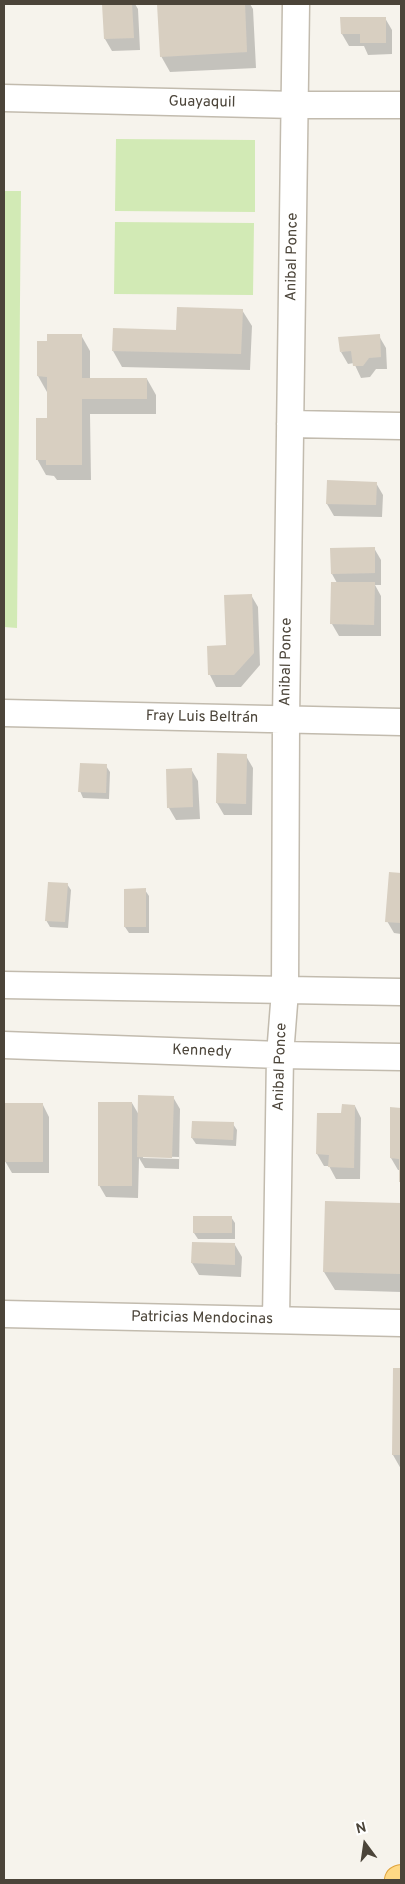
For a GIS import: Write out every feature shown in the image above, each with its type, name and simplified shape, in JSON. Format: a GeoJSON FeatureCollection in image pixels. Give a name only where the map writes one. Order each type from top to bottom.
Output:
{"type":"FeatureCollection","features":[{"type":"Feature","properties":{"kind":"street","name":"Anibal Ponce"},"geometry":{"type":"LineString","coordinates":[[276,1320],[280,1055],[285,991],[286,720],[296,4]]}},
{"type":"Feature","properties":{"kind":"street","name":"Guayaquil"},"geometry":{"type":"LineString","coordinates":[[4,98],[295,105],[401,105]]}},
{"type":"Feature","properties":{"kind":"street"},"geometry":{"type":"LineString","coordinates":[[290,424],[401,426]]}},
{"type":"Feature","properties":{"kind":"street","name":"Fray Luis Beltrán"},"geometry":{"type":"LineString","coordinates":[[4,713],[401,722]]}},
{"type":"Feature","properties":{"kind":"street"},"geometry":{"type":"LineString","coordinates":[[4,985],[401,992]]}},
{"type":"Feature","properties":{"kind":"street","name":"Kennedy"},"geometry":{"type":"LineString","coordinates":[[4,1045],[280,1055],[401,1057]]}},
{"type":"Feature","properties":{"kind":"street","name":"Patricias Mendocinas"},"geometry":{"type":"LineString","coordinates":[[4,1314],[401,1323]]}},
{"type":"Feature","properties":{"kind":"green space"},"geometry":{"type":"Polygon","coordinates":[[[116,139],[255,140],[255,212],[115,211],[116,139]]]}},
{"type":"Feature","properties":{"kind":"green space"},"geometry":{"type":"Polygon","coordinates":[[[4,191],[21,191],[17,628],[4,627],[4,191]]]}},
{"type":"Feature","properties":{"kind":"green space"},"geometry":{"type":"Polygon","coordinates":[[[115,222],[254,223],[253,295],[114,294],[115,222]]]}},
{"type":"Feature","properties":{"kind":"building"},"geometry":{"type":"Polygon","coordinates":[[[102,4],[132,4],[134,38],[104,39],[102,4]]]}},
{"type":"Feature","properties":{"kind":"building"},"geometry":{"type":"Polygon","coordinates":[[[157,4],[245,4],[247,52],[160,57],[157,4]]]}},
{"type":"Feature","properties":{"kind":"building"},"geometry":{"type":"Polygon","coordinates":[[[340,17],[386,17],[386,43],[360,43],[360,34],[341,34],[340,17]]]}},
{"type":"Feature","properties":{"kind":"building"},"geometry":{"type":"Polygon","coordinates":[[[177,307],[243,309],[241,354],[112,351],[113,328],[176,330],[177,307]]]}},
{"type":"Feature","properties":{"kind":"building"},"geometry":{"type":"Polygon","coordinates":[[[47,334],[82,334],[82,378],[147,378],[147,399],[82,399],[82,465],[46,465],[46,460],[36,460],[36,418],[47,418],[47,377],[37,376],[37,341],[47,341],[47,334]]]}},
{"type":"Feature","properties":{"kind":"building"},"geometry":{"type":"Polygon","coordinates":[[[380,334],[381,357],[369,358],[363,366],[353,366],[351,351],[340,352],[338,337],[380,334]]]}},
{"type":"Feature","properties":{"kind":"building"},"geometry":{"type":"Polygon","coordinates":[[[327,480],[377,482],[376,505],[326,504],[327,480]]]}},
{"type":"Feature","properties":{"kind":"building"},"geometry":{"type":"Polygon","coordinates":[[[375,547],[375,573],[331,574],[330,548],[375,547]]]}},
{"type":"Feature","properties":{"kind":"building"},"geometry":{"type":"Polygon","coordinates":[[[331,582],[375,582],[374,625],[330,624],[331,582]]]}},
{"type":"Feature","properties":{"kind":"building"},"geometry":{"type":"Polygon","coordinates":[[[252,594],[254,653],[234,675],[208,675],[207,646],[226,645],[224,595],[252,594]]]}},
{"type":"Feature","properties":{"kind":"building"},"geometry":{"type":"Polygon","coordinates":[[[217,753],[247,754],[246,804],[216,803],[217,753]]]}},
{"type":"Feature","properties":{"kind":"building"},"geometry":{"type":"Polygon","coordinates":[[[80,763],[107,764],[106,793],[78,792],[80,763]]]}},
{"type":"Feature","properties":{"kind":"building"},"geometry":{"type":"Polygon","coordinates":[[[192,768],[193,807],[167,808],[166,769],[192,768]]]}},
{"type":"Feature","properties":{"kind":"building"},"geometry":{"type":"Polygon","coordinates":[[[389,872],[401,873],[401,923],[385,922],[389,872]]]}},
{"type":"Feature","properties":{"kind":"building"},"geometry":{"type":"Polygon","coordinates":[[[48,882],[68,883],[65,922],[45,921],[48,882]]]}},
{"type":"Feature","properties":{"kind":"building"},"geometry":{"type":"Polygon","coordinates":[[[146,888],[146,927],[124,927],[124,889],[146,888]]]}},
{"type":"Feature","properties":{"kind":"building"},"geometry":{"type":"Polygon","coordinates":[[[138,1095],[174,1096],[172,1158],[137,1157],[138,1095]]]}},
{"type":"Feature","properties":{"kind":"building"},"geometry":{"type":"Polygon","coordinates":[[[98,1102],[132,1102],[132,1186],[98,1186],[98,1102]]]}},
{"type":"Feature","properties":{"kind":"building"},"geometry":{"type":"Polygon","coordinates":[[[4,1103],[43,1103],[43,1162],[4,1162],[4,1103]]]}},
{"type":"Feature","properties":{"kind":"building"},"geometry":{"type":"Polygon","coordinates":[[[342,1104],[355,1105],[354,1168],[328,1167],[329,1155],[316,1154],[317,1113],[341,1113],[342,1104]]]}},
{"type":"Feature","properties":{"kind":"building"},"geometry":{"type":"Polygon","coordinates":[[[390,1107],[401,1108],[401,1182],[399,1182],[399,1159],[390,1158],[390,1107]]]}},
{"type":"Feature","properties":{"kind":"building"},"geometry":{"type":"Polygon","coordinates":[[[192,1121],[234,1122],[233,1140],[191,1138],[192,1121]]]}},
{"type":"Feature","properties":{"kind":"building"},"geometry":{"type":"Polygon","coordinates":[[[325,1201],[401,1203],[401,1274],[323,1272],[325,1201]]]}},
{"type":"Feature","properties":{"kind":"building"},"geometry":{"type":"Polygon","coordinates":[[[193,1216],[232,1216],[232,1233],[193,1233],[193,1216]]]}},
{"type":"Feature","properties":{"kind":"building"},"geometry":{"type":"Polygon","coordinates":[[[192,1242],[235,1243],[235,1265],[191,1263],[192,1242]]]}},
{"type":"Feature","properties":{"kind":"building"},"geometry":{"type":"Polygon","coordinates":[[[393,1368],[401,1368],[401,1455],[392,1455],[393,1368]]]}}]}
